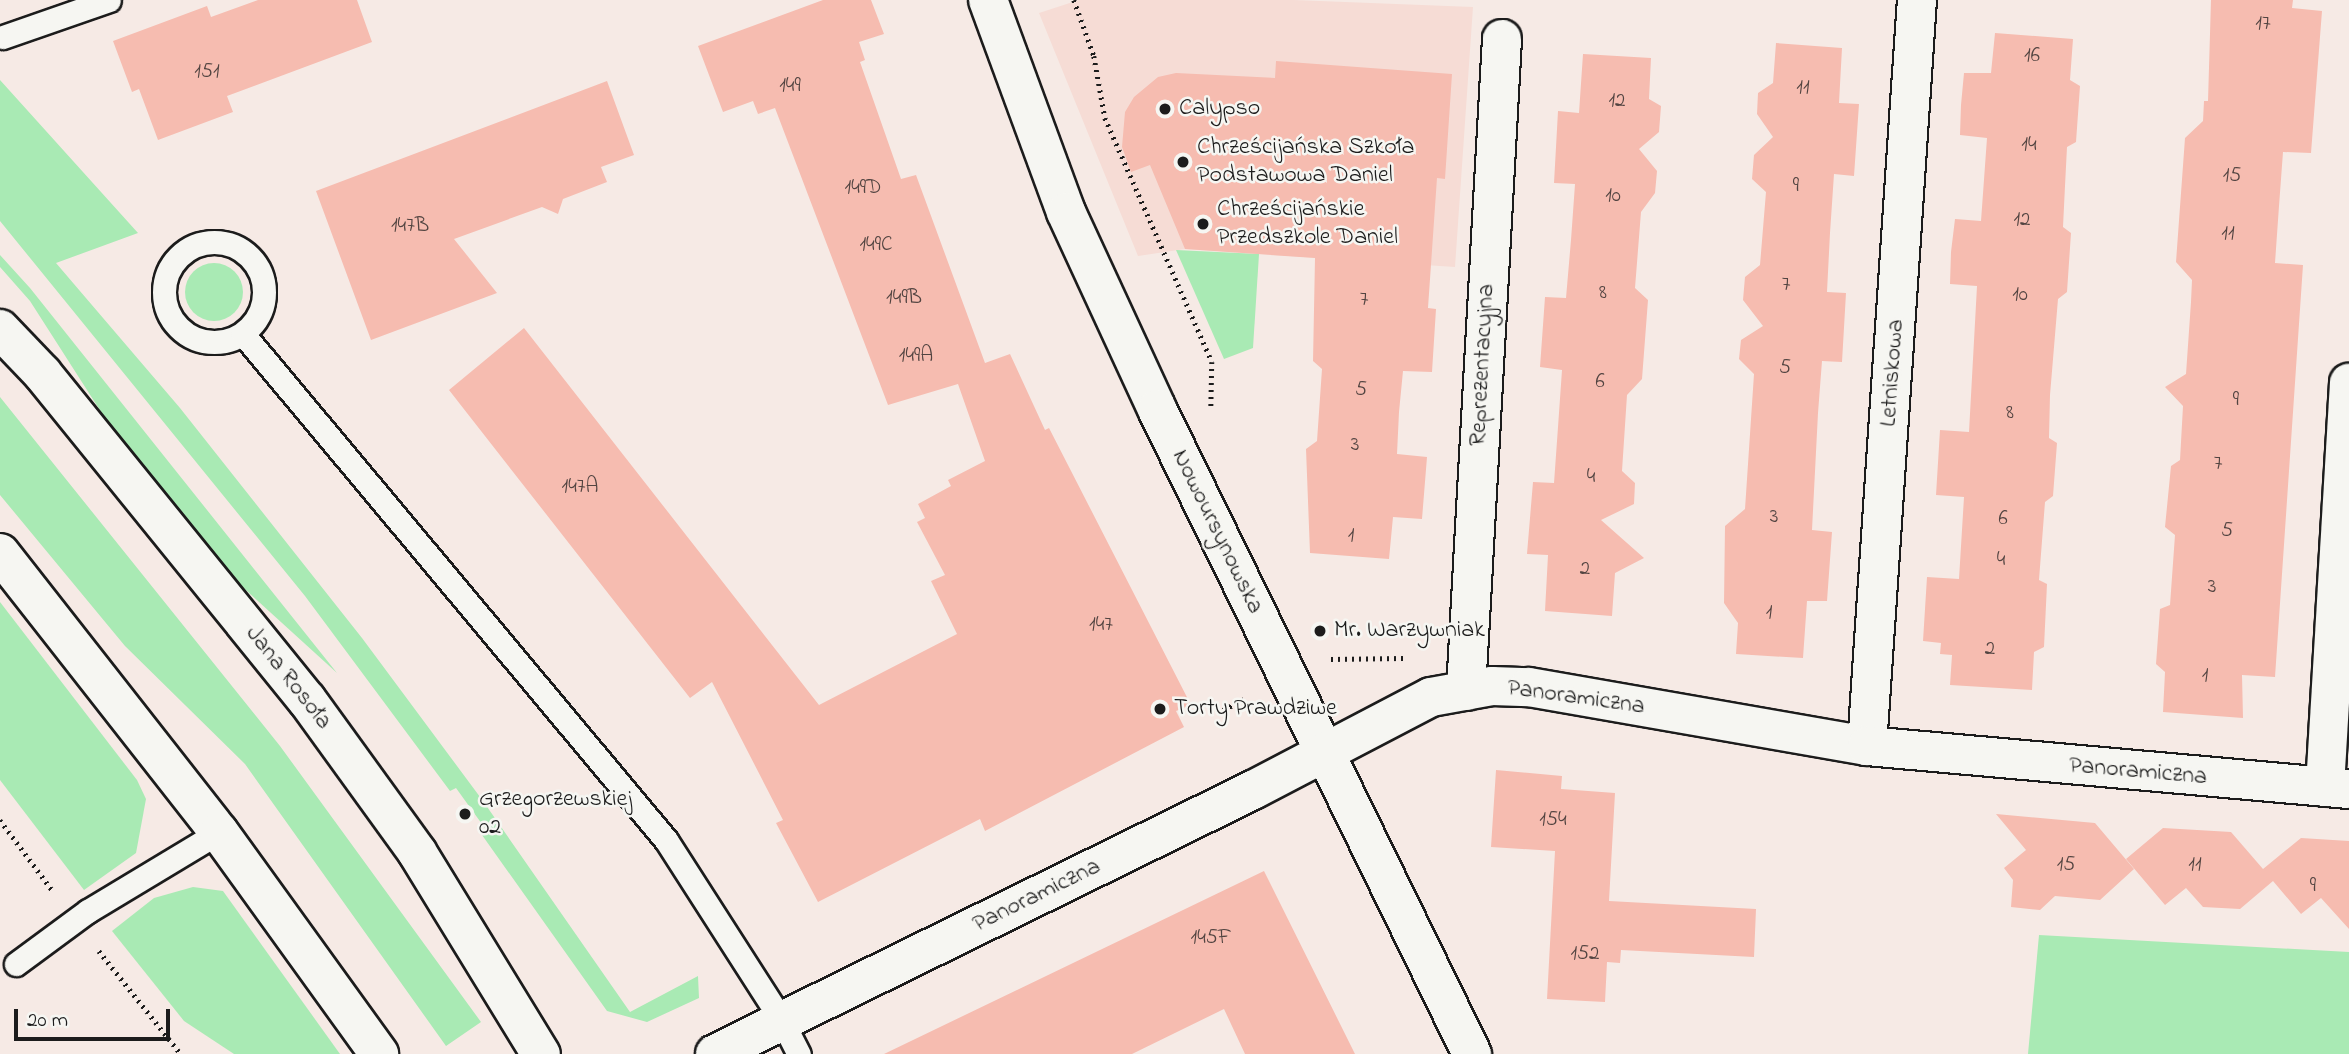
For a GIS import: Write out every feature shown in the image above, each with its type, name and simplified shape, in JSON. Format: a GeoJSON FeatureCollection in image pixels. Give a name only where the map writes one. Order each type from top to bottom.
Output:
{"type":"FeatureCollection","features":[{"type":"Feature","properties":{"kind":"street","name":"Nowoursynowska"},"geometry":{"type":"LineString","coordinates":[[988,0],[1066,212],[1472,1054]]}},
{"type":"Feature","properties":{"kind":"street","name":"Letniskowa"},"geometry":{"type":"LineString","coordinates":[[1867,746],[1917,0]]}},
{"type":"Feature","properties":{"kind":"street","name":"Reprezentacyjna"},"geometry":{"type":"LineString","coordinates":[[1466,691],[1503,39]]}},
{"type":"Feature","properties":{"kind":"street","name":"Jana Rosoła"},"geometry":{"type":"LineString","coordinates":[[0,329],[42,373],[307,700],[417,852],[541,1054]]}},
{"type":"Feature","properties":{"kind":"street"},"geometry":{"type":"LineString","coordinates":[[2337,788],[2349,383]]}},
{"type":"Feature","properties":{"kind":"street"},"geometry":{"type":"LineString","coordinates":[[0,553],[219,832],[379,1054]]}},
{"type":"Feature","properties":{"kind":"street","name":"Panoramiczna"},"geometry":{"type":"LineString","coordinates":[[715,1054],[790,1037],[1324,751],[1431,698],[1492,686],[1529,687],[1867,746],[2337,788]]}},
{"type":"Feature","properties":{"kind":"lane"},"geometry":{"type":"LineString","coordinates":[[3,37],[109,0]]}},
{"type":"Feature","properties":{"kind":"lane"},"geometry":{"type":"LineString","coordinates":[[210,243],[236,246],[261,271],[263,305],[243,334],[210,342],[193,338],[173,321],[164,296],[165,279],[186,251],[210,243]]}},
{"type":"Feature","properties":{"kind":"lane"},"geometry":{"type":"LineString","coordinates":[[243,334],[666,840],[790,1037]]}},
{"type":"Feature","properties":{"kind":"lane"},"geometry":{"type":"LineString","coordinates":[[16,964],[89,911],[219,832]]}},
{"type":"Feature","properties":{"kind":"path"},"geometry":{"type":"LineString","coordinates":[[1074,0],[1094,56],[1105,118],[1212,362],[1210,416]]}},
{"type":"Feature","properties":{"kind":"path"},"geometry":{"type":"LineString","coordinates":[[1320,660],[1384,658]]}},
{"type":"Feature","properties":{"kind":"path"},"geometry":{"type":"LineString","coordinates":[[1217,713],[1252,696]]}},
{"type":"Feature","properties":{"kind":"shaded area"},"geometry":{"type":"Polygon","coordinates":[[[1079,0],[1294,0],[1473,7],[1455,267],[1185,249],[1138,256],[1039,13],[1079,0]]]}},
{"type":"Feature","properties":{"kind":"green space"},"geometry":{"type":"Polygon","coordinates":[[[0,80],[138,233],[56,263],[180,408],[362,638],[483,801],[630,1012],[698,976],[699,998],[647,1022],[607,1011],[482,835],[487,831],[456,788],[450,791],[305,596],[0,221],[0,80]]]}},
{"type":"Feature","properties":{"kind":"green space"},"geometry":{"type":"Polygon","coordinates":[[[1176,250],[1259,254],[1253,348],[1224,359],[1176,250]]]}},
{"type":"Feature","properties":{"kind":"green space"},"geometry":{"type":"Polygon","coordinates":[[[0,255],[30,288],[337,673],[237,582],[103,415],[30,301],[0,267],[0,255]]]}},
{"type":"Feature","properties":{"kind":"green space"},"geometry":{"type":"Polygon","coordinates":[[[208,263],[220,263],[235,271],[243,286],[243,298],[235,313],[220,321],[208,321],[193,313],[185,298],[185,286],[193,271],[208,263]]]}},
{"type":"Feature","properties":{"kind":"green space"},"geometry":{"type":"Polygon","coordinates":[[[0,397],[280,746],[481,1022],[446,1046],[245,764],[125,646],[0,495],[0,397]]]}},
{"type":"Feature","properties":{"kind":"green space"},"geometry":{"type":"Polygon","coordinates":[[[0,602],[137,780],[146,799],[136,853],[84,890],[0,780],[0,602]]]}},
{"type":"Feature","properties":{"kind":"green space"},"geometry":{"type":"Polygon","coordinates":[[[193,887],[223,891],[340,1054],[234,1054],[184,1021],[112,931],[154,898],[193,887]]]}},
{"type":"Feature","properties":{"kind":"green space"},"geometry":{"type":"Polygon","coordinates":[[[2039,935],[2349,952],[2349,1054],[2028,1054],[2039,935]]]}},
{"type":"Feature","properties":{"kind":"building"},"geometry":{"type":"Polygon","coordinates":[[[258,0],[357,0],[372,42],[227,96],[233,112],[158,140],[139,89],[132,92],[113,41],[207,6],[211,17],[258,0]]]}},
{"type":"Feature","properties":{"kind":"building"},"geometry":{"type":"Polygon","coordinates":[[[823,0],[871,0],[884,34],[859,42],[865,60],[860,62],[901,179],[916,175],[985,363],[1010,354],[1045,430],[1049,428],[1191,705],[1176,711],[1184,727],[985,831],[980,819],[818,902],[776,823],[783,820],[712,682],[690,698],[449,390],[524,328],[819,705],[957,634],[931,581],[945,575],[917,522],[925,518],[918,504],[951,486],[948,480],[985,461],[958,384],[888,405],[775,108],[758,114],[753,101],[723,112],[698,46],[823,0]]]}},
{"type":"Feature","properties":{"kind":"building"},"geometry":{"type":"Polygon","coordinates":[[[2211,0],[2293,0],[2292,8],[2322,11],[2311,153],[2283,152],[2279,206],[2275,263],[2303,265],[2275,677],[2242,675],[2243,718],[2163,712],[2165,672],[2156,664],[2160,609],[2170,605],[2175,535],[2165,527],[2171,466],[2180,460],[2183,406],[2165,387],[2186,374],[2191,302],[2192,280],[2176,262],[2185,138],[2203,121],[2204,101],[2208,101],[2211,0]]]}},
{"type":"Feature","properties":{"kind":"building"},"geometry":{"type":"Polygon","coordinates":[[[1995,33],[2073,39],[2070,80],[2080,86],[2076,142],[2067,147],[2063,227],[2071,233],[2067,292],[2058,299],[2050,395],[2049,438],[2057,443],[2053,496],[2045,502],[2039,580],[2047,584],[2044,647],[2034,652],[2032,690],[1950,685],[1952,655],[1940,654],[1941,643],[1923,641],[1927,577],[1959,579],[1964,497],[1936,495],[1940,430],[1969,432],[1977,286],[1950,284],[1951,252],[1955,219],[1981,221],[1987,138],[1960,135],[1961,105],[1964,73],[1991,73],[1995,33]]]}},
{"type":"Feature","properties":{"kind":"building"},"geometry":{"type":"Polygon","coordinates":[[[1776,43],[1842,48],[1839,103],[1859,104],[1854,176],[1834,174],[1830,233],[1827,292],[1846,293],[1842,362],[1822,361],[1818,413],[1812,530],[1832,532],[1827,601],[1807,601],[1803,658],[1736,654],[1738,623],[1724,603],[1725,526],[1745,509],[1754,374],[1739,359],[1741,340],[1763,326],[1743,300],[1745,277],[1760,265],[1766,192],[1752,179],[1754,155],[1773,137],[1757,114],[1758,93],[1773,83],[1776,43]]]}},
{"type":"Feature","properties":{"kind":"building"},"geometry":{"type":"Polygon","coordinates":[[[1583,54],[1651,58],[1649,99],[1661,106],[1659,132],[1639,149],[1657,171],[1655,193],[1641,212],[1635,288],[1648,300],[1642,379],[1627,395],[1622,471],[1635,483],[1634,504],[1601,520],[1644,558],[1615,573],[1612,616],[1545,611],[1548,555],[1527,554],[1533,482],[1554,483],[1562,370],[1540,367],[1545,297],[1566,298],[1575,184],[1554,183],[1558,111],[1579,113],[1583,54]]]}},
{"type":"Feature","properties":{"kind":"building"},"geometry":{"type":"Polygon","coordinates":[[[1276,61],[1452,74],[1445,179],[1437,178],[1428,308],[1436,309],[1432,372],[1403,371],[1399,412],[1397,454],[1427,457],[1422,519],[1393,517],[1389,559],[1310,553],[1306,449],[1317,441],[1322,369],[1313,361],[1315,258],[1185,249],[1150,165],[1131,172],[1122,147],[1125,112],[1134,97],[1158,77],[1176,73],[1275,78],[1276,61]]]}},
{"type":"Feature","properties":{"kind":"building"},"geometry":{"type":"Polygon","coordinates":[[[607,81],[634,155],[601,167],[607,182],[563,199],[558,214],[542,207],[454,239],[497,293],[371,340],[316,191],[607,81]]]}},
{"type":"Feature","properties":{"kind":"building"},"geometry":{"type":"Polygon","coordinates":[[[1496,770],[1562,776],[1561,789],[1615,793],[1609,901],[1756,909],[1754,957],[1621,950],[1620,963],[1607,962],[1605,1002],[1547,999],[1555,851],[1491,847],[1496,770]]]}},
{"type":"Feature","properties":{"kind":"building"},"geometry":{"type":"Polygon","coordinates":[[[1996,814],[2095,823],[2134,869],[2100,900],[2055,896],[2040,910],[2011,907],[2013,880],[2004,868],[2026,850],[1996,814]]]}},
{"type":"Feature","properties":{"kind":"building"},"geometry":{"type":"Polygon","coordinates":[[[2163,828],[2231,832],[2263,869],[2301,838],[2349,841],[2349,929],[2321,898],[2301,914],[2273,881],[2240,909],[2203,907],[2186,888],[2165,905],[2126,859],[2163,828]]]}},
{"type":"Feature","properties":{"kind":"building"},"geometry":{"type":"Polygon","coordinates":[[[1264,871],[1355,1054],[1245,1054],[1224,1009],[1132,1054],[884,1054],[1264,871]]]}},
{"type":"Feature","properties":{"kind":"place","name":"Calypso"},"geometry":{"type":"Point","coordinates":[1165,109]}},
{"type":"Feature","properties":{"kind":"place","name":"Chrześcijańska Szkoła Podstawowa Daniel"},"geometry":{"type":"Point","coordinates":[1183,162]}},
{"type":"Feature","properties":{"kind":"place","name":"Chrześcijańskie Przedszkole Daniel"},"geometry":{"type":"Point","coordinates":[1203,224]}},
{"type":"Feature","properties":{"kind":"place","name":"Mr. Warzywniak"},"geometry":{"type":"Point","coordinates":[1320,631]}},
{"type":"Feature","properties":{"kind":"place","name":"Torty Prawdziwe"},"geometry":{"type":"Point","coordinates":[1160,709]}},
{"type":"Feature","properties":{"kind":"place","name":"Grzegorzewskiej 02"},"geometry":{"type":"Point","coordinates":[465,814]}}]}
